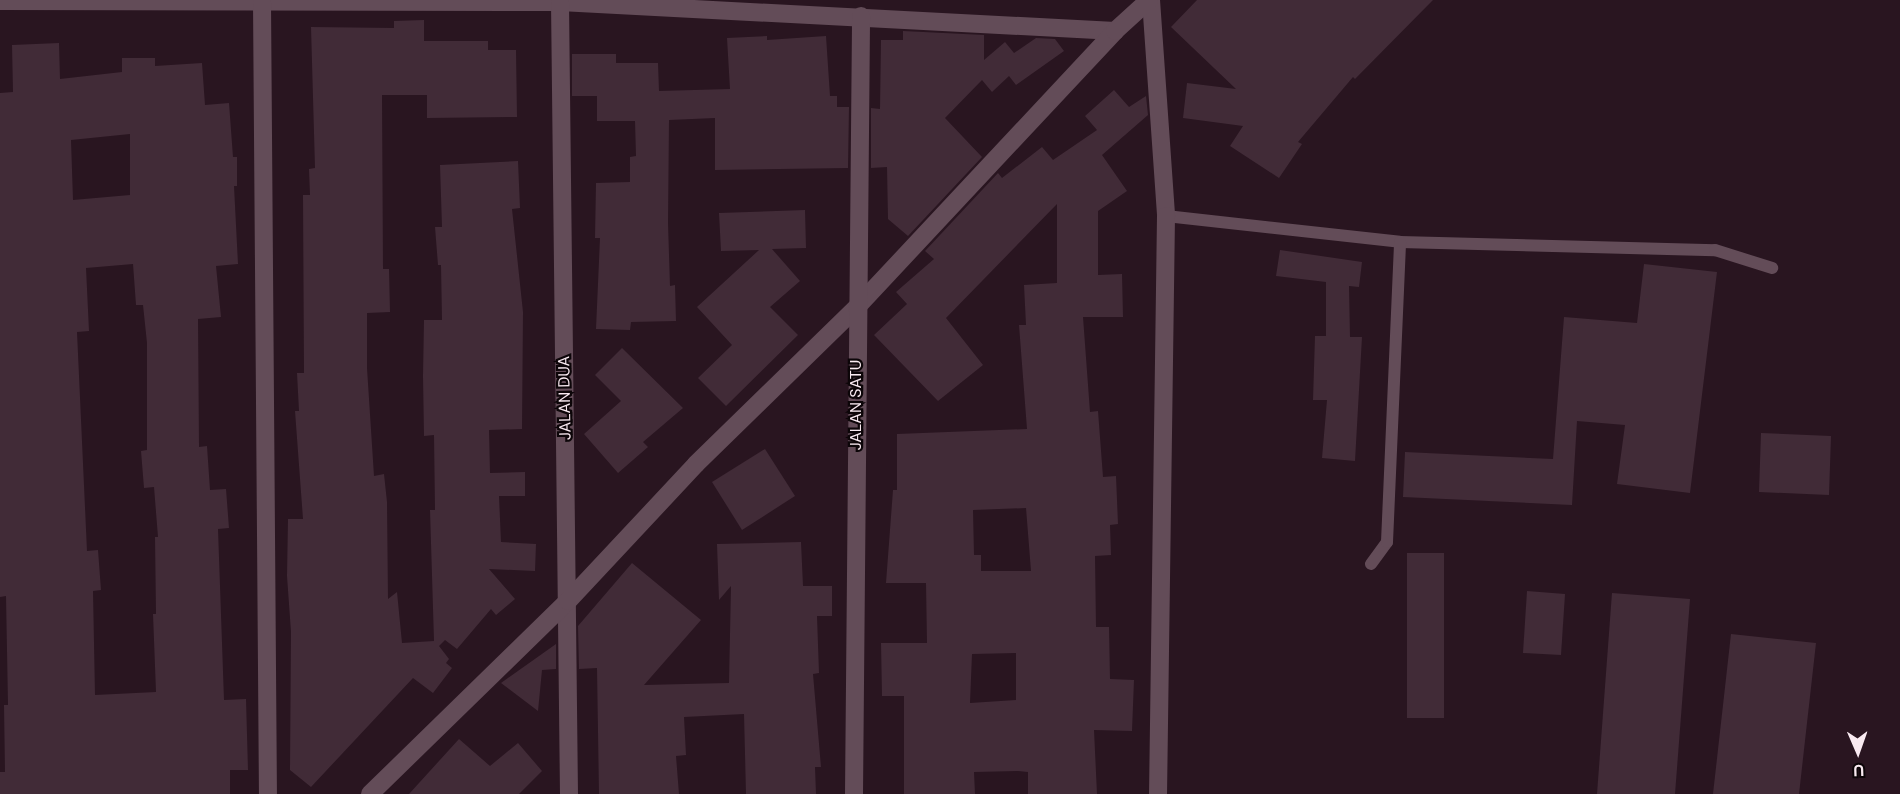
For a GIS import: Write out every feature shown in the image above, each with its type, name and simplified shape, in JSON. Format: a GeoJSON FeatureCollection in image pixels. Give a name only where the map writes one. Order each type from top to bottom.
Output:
{"type":"FeatureCollection","features":[{"type":"Feature","properties":{"kind":"street"},"geometry":{"type":"LineString","coordinates":[[370,794],[568,601],[696,465],[857,307],[1115,31],[1150,0]]}},
{"type":"Feature","properties":{"kind":"street"},"geometry":{"type":"LineString","coordinates":[[1150,0],[1166,216],[1158,794]]}},
{"type":"Feature","properties":{"kind":"street"},"geometry":{"type":"LineString","coordinates":[[0,1],[560,2],[1115,31]]}},
{"type":"Feature","properties":{"kind":"street"},"geometry":{"type":"LineString","coordinates":[[262,2],[268,794]]}},
{"type":"Feature","properties":{"kind":"street","name":"JALAN DUA"},"geometry":{"type":"LineString","coordinates":[[560,2],[569,794]]}},
{"type":"Feature","properties":{"kind":"street","name":"JALAN SATU"},"geometry":{"type":"LineString","coordinates":[[854,794],[861,16]]}},
{"type":"Feature","properties":{"kind":"lane"},"geometry":{"type":"LineString","coordinates":[[1166,216],[1400,242],[1715,250],[1772,268]]}},
{"type":"Feature","properties":{"kind":"lane"},"geometry":{"type":"LineString","coordinates":[[1371,564],[1387,542],[1400,242]]}},
{"type":"Feature","properties":{"kind":"building"},"geometry":{"type":"Polygon","coordinates":[[[1197,0],[1433,0],[1355,79],[1353,77],[1298,142],[1302,144],[1279,178],[1230,146],[1243,126],[1183,118],[1187,83],[1236,89],[1171,27],[1197,0]]]}},
{"type":"Feature","properties":{"kind":"building"},"geometry":{"type":"Polygon","coordinates":[[[424,20],[424,41],[488,41],[488,50],[516,50],[517,117],[427,118],[427,95],[382,95],[383,269],[389,269],[390,312],[367,313],[367,368],[374,476],[384,474],[387,502],[388,599],[397,592],[402,643],[434,641],[430,510],[435,510],[434,435],[424,436],[423,376],[424,320],[442,320],[441,265],[438,265],[435,227],[442,227],[440,165],[518,161],[520,208],[512,209],[523,312],[522,429],[489,430],[490,473],[525,472],[525,496],[499,496],[501,542],[536,544],[535,571],[489,569],[515,599],[496,615],[491,609],[457,649],[445,640],[439,646],[449,659],[446,663],[452,668],[433,693],[413,678],[311,787],[290,770],[291,632],[287,576],[288,519],[303,519],[295,411],[299,411],[297,373],[304,373],[303,195],[310,195],[309,169],[315,168],[311,27],[394,28],[394,21],[424,20]]]}},
{"type":"Feature","properties":{"kind":"building"},"geometry":{"type":"Polygon","coordinates":[[[903,31],[984,35],[984,60],[1005,42],[1014,53],[1036,38],[1055,39],[1064,51],[1016,85],[1009,76],[992,92],[982,80],[945,118],[982,157],[908,236],[888,219],[887,167],[871,168],[871,108],[880,109],[881,40],[903,40],[903,31]]]}},
{"type":"Feature","properties":{"kind":"building"},"geometry":{"type":"Polygon","coordinates":[[[767,36],[767,40],[826,36],[830,96],[837,96],[837,107],[849,107],[848,168],[715,170],[715,118],[669,120],[670,286],[675,285],[676,321],[631,322],[630,330],[596,329],[600,238],[595,238],[596,183],[630,182],[630,157],[636,156],[635,121],[597,121],[597,96],[572,96],[572,54],[616,54],[616,63],[658,63],[659,91],[730,89],[727,38],[767,36]]]}},
{"type":"Feature","properties":{"kind":"building"},"geometry":{"type":"Polygon","coordinates":[[[59,43],[60,79],[122,72],[122,58],[155,58],[155,66],[202,63],[205,105],[229,103],[233,157],[237,157],[237,186],[234,186],[238,264],[216,266],[221,317],[198,319],[199,447],[207,446],[210,490],[226,489],[229,528],[218,529],[224,700],[246,699],[248,770],[230,770],[230,794],[0,794],[0,772],[5,772],[4,705],[8,705],[6,596],[0,597],[0,93],[13,92],[12,45],[59,43]],[[130,134],[71,140],[73,200],[130,195],[130,134]],[[133,264],[86,268],[89,331],[77,332],[87,551],[98,550],[101,590],[93,591],[95,695],[156,692],[153,614],[156,614],[155,537],[158,537],[154,487],[144,488],[141,451],[147,450],[147,343],[143,305],[136,305],[133,264]]]}},
{"type":"Feature","properties":{"kind":"building"},"geometry":{"type":"Polygon","coordinates":[[[1114,90],[1129,107],[1146,96],[1148,115],[1102,155],[1127,191],[1098,211],[1098,275],[1122,274],[1123,317],[1083,317],[1090,412],[1098,411],[1103,477],[1116,476],[1118,524],[1110,525],[1111,555],[1095,556],[1096,627],[1109,627],[1110,679],[1134,680],[1132,731],[1094,730],[1097,794],[1028,794],[1028,772],[1018,771],[974,772],[975,794],[904,794],[904,696],[882,696],[881,643],[927,643],[926,583],[886,583],[893,490],[897,490],[897,434],[1027,429],[1019,325],[1026,325],[1024,285],[1057,283],[1057,204],[946,318],[983,365],[938,401],[874,335],[907,304],[896,292],[934,259],[925,251],[998,173],[1002,178],[1042,147],[1053,160],[1097,130],[1085,116],[1114,90]],[[1026,508],[973,510],[974,555],[981,555],[981,571],[1031,571],[1026,508]],[[1016,653],[972,654],[970,703],[1016,700],[1016,653]]]}},
{"type":"Feature","properties":{"kind":"building"},"geometry":{"type":"Polygon","coordinates":[[[805,210],[806,248],[772,249],[800,281],[770,307],[798,335],[726,406],[698,378],[732,345],[697,307],[759,250],[721,251],[719,213],[805,210]]]}},
{"type":"Feature","properties":{"kind":"building"},"geometry":{"type":"Polygon","coordinates":[[[1280,250],[1362,262],[1359,287],[1349,286],[1350,337],[1362,337],[1355,461],[1322,458],[1327,400],[1313,400],[1315,336],[1326,336],[1326,282],[1276,276],[1280,250]]]}},
{"type":"Feature","properties":{"kind":"building"},"geometry":{"type":"Polygon","coordinates":[[[1644,264],[1717,272],[1690,493],[1617,484],[1625,425],[1577,421],[1572,505],[1403,497],[1405,452],[1553,459],[1564,317],[1637,323],[1644,264]]]}},
{"type":"Feature","properties":{"kind":"building"},"geometry":{"type":"Polygon","coordinates":[[[622,348],[683,408],[643,442],[648,447],[618,473],[584,434],[621,401],[595,375],[622,348]]]}},
{"type":"Feature","properties":{"kind":"building"},"geometry":{"type":"Polygon","coordinates":[[[1761,433],[1831,436],[1829,495],[1759,492],[1761,433]]]}},
{"type":"Feature","properties":{"kind":"building"},"geometry":{"type":"Polygon","coordinates":[[[765,449],[795,496],[742,530],[712,482],[765,449]]]}},
{"type":"Feature","properties":{"kind":"building"},"geometry":{"type":"Polygon","coordinates":[[[801,542],[803,586],[832,586],[832,616],[817,616],[819,673],[813,674],[821,767],[815,767],[816,794],[746,794],[744,714],[684,717],[686,755],[676,756],[679,794],[599,794],[597,668],[579,669],[578,626],[632,563],[701,620],[644,685],[729,683],[731,586],[719,600],[717,544],[801,542]]]}},
{"type":"Feature","properties":{"kind":"building"},"geometry":{"type":"Polygon","coordinates":[[[1407,553],[1444,553],[1444,718],[1407,718],[1407,553]]]}},
{"type":"Feature","properties":{"kind":"building"},"geometry":{"type":"Polygon","coordinates":[[[1527,591],[1565,594],[1561,655],[1523,653],[1527,591]]]}},
{"type":"Feature","properties":{"kind":"building"},"geometry":{"type":"Polygon","coordinates":[[[1612,593],[1690,599],[1675,794],[1597,794],[1612,593]]]}},
{"type":"Feature","properties":{"kind":"building"},"geometry":{"type":"Polygon","coordinates":[[[1731,634],[1816,643],[1799,794],[1713,794],[1731,634]]]}},
{"type":"Feature","properties":{"kind":"building"},"geometry":{"type":"Polygon","coordinates":[[[556,644],[556,669],[542,670],[538,711],[501,683],[556,644]]]}},
{"type":"Feature","properties":{"kind":"building"},"geometry":{"type":"Polygon","coordinates":[[[459,739],[490,766],[518,743],[542,771],[519,794],[409,794],[459,739]]]}}]}
